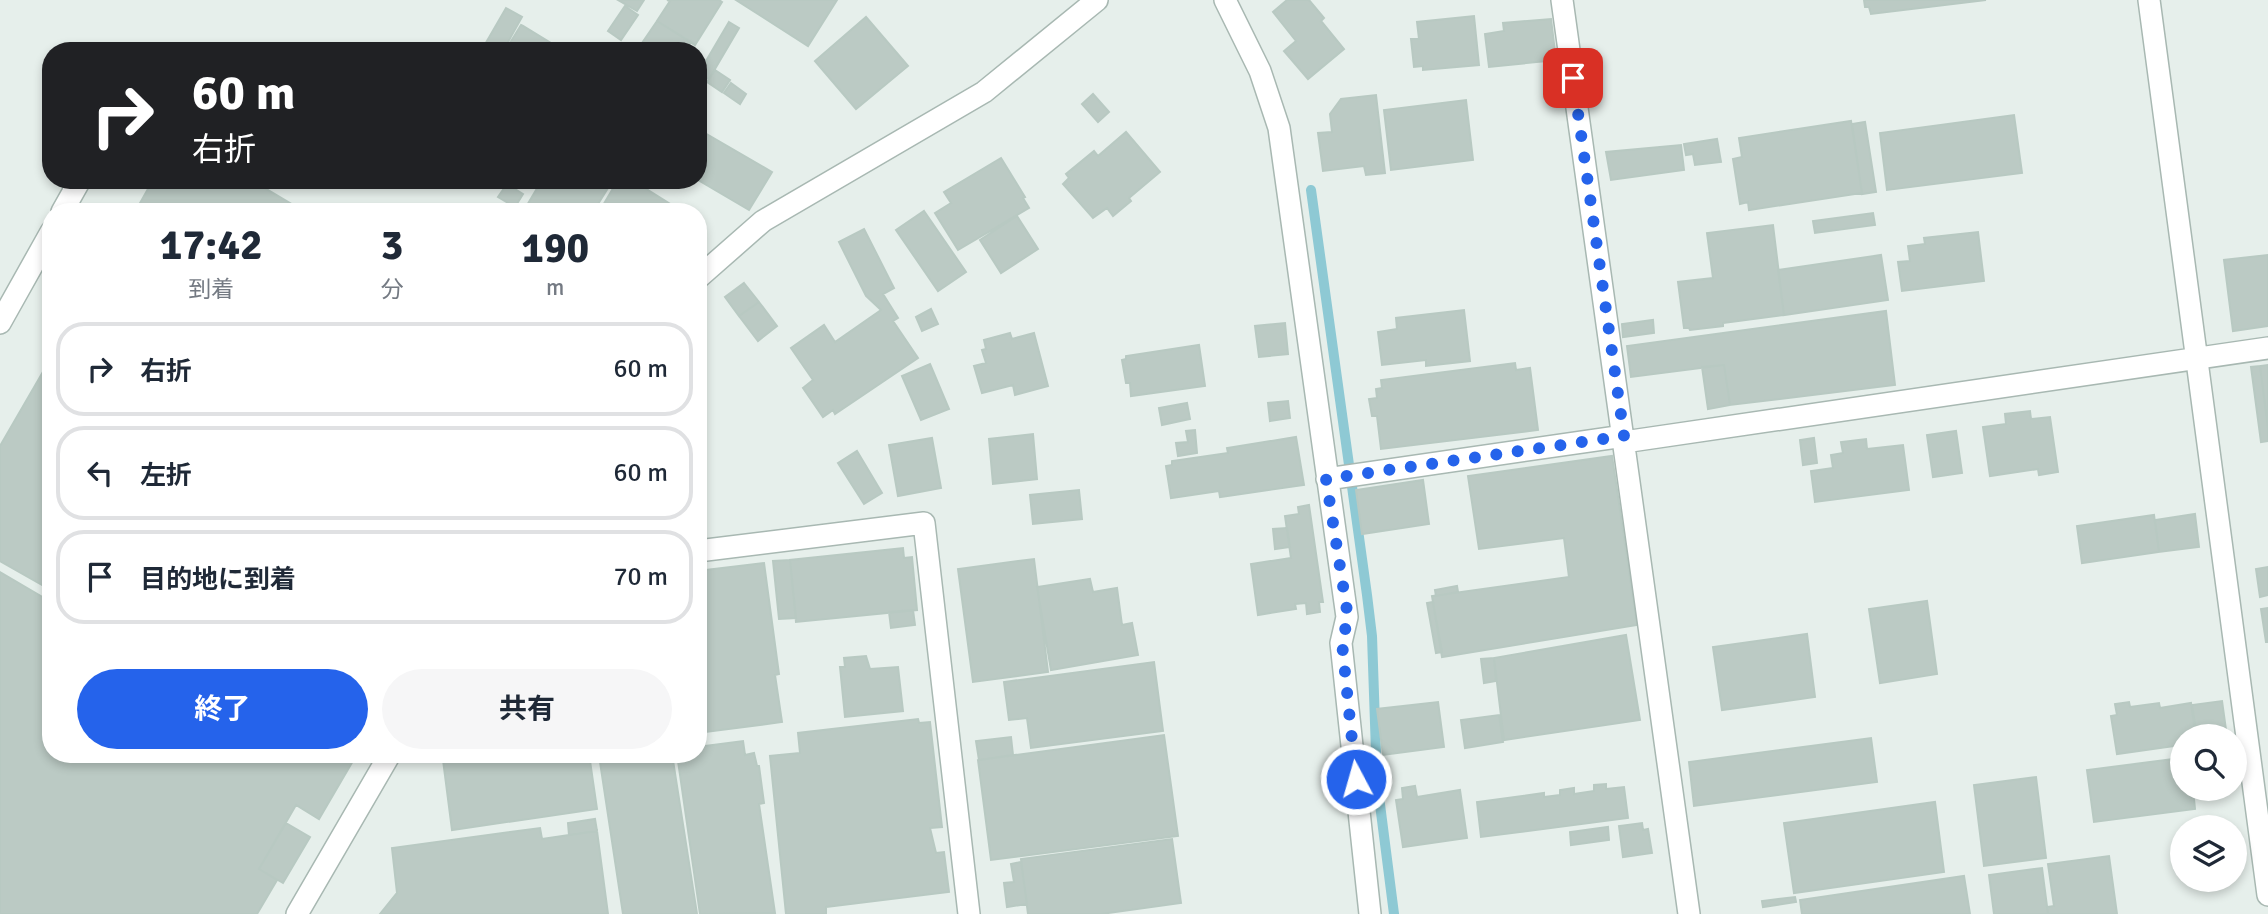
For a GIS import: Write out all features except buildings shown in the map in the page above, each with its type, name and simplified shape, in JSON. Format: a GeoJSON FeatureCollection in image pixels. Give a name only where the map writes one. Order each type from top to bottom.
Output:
{"type":"FeatureCollection","features":[{"type":"Feature","properties":{"kind":"street"},"geometry":{"type":"LineString","coordinates":[[707,270],[763,221],[984,92],[1097,0]]}},
{"type":"Feature","properties":{"kind":"street"},"geometry":{"type":"LineString","coordinates":[[1225,0],[1260,71],[1279,128],[1332,478],[1348,617],[1342,643],[1370,914]]}},
{"type":"Feature","properties":{"kind":"street"},"geometry":{"type":"LineString","coordinates":[[1562,0],[1689,914]]}},
{"type":"Feature","properties":{"kind":"street"},"geometry":{"type":"LineString","coordinates":[[2149,0],[2268,895]]}},
{"type":"Feature","properties":{"kind":"street"},"geometry":{"type":"LineString","coordinates":[[0,323],[42,248]]}},
{"type":"Feature","properties":{"kind":"street"},"geometry":{"type":"LineString","coordinates":[[1332,478],[2268,348]]}},
{"type":"Feature","properties":{"kind":"street"},"geometry":{"type":"LineString","coordinates":[[707,550],[924,523],[969,914]]}},
{"type":"Feature","properties":{"kind":"street"},"geometry":{"type":"LineString","coordinates":[[297,914],[385,763]]}},
{"type":"Feature","properties":{"kind":"waterway"},"geometry":{"type":"LineString","coordinates":[[1311,190],[1372,636],[1377,781],[1394,914]]}},
{"type":"Feature","properties":{"kind":"route"},"geometry":{"type":"LineString","coordinates":[[1356,779],[1342,643],[1348,617],[1326,479],[1624,436],[1573,78]]}}]}
